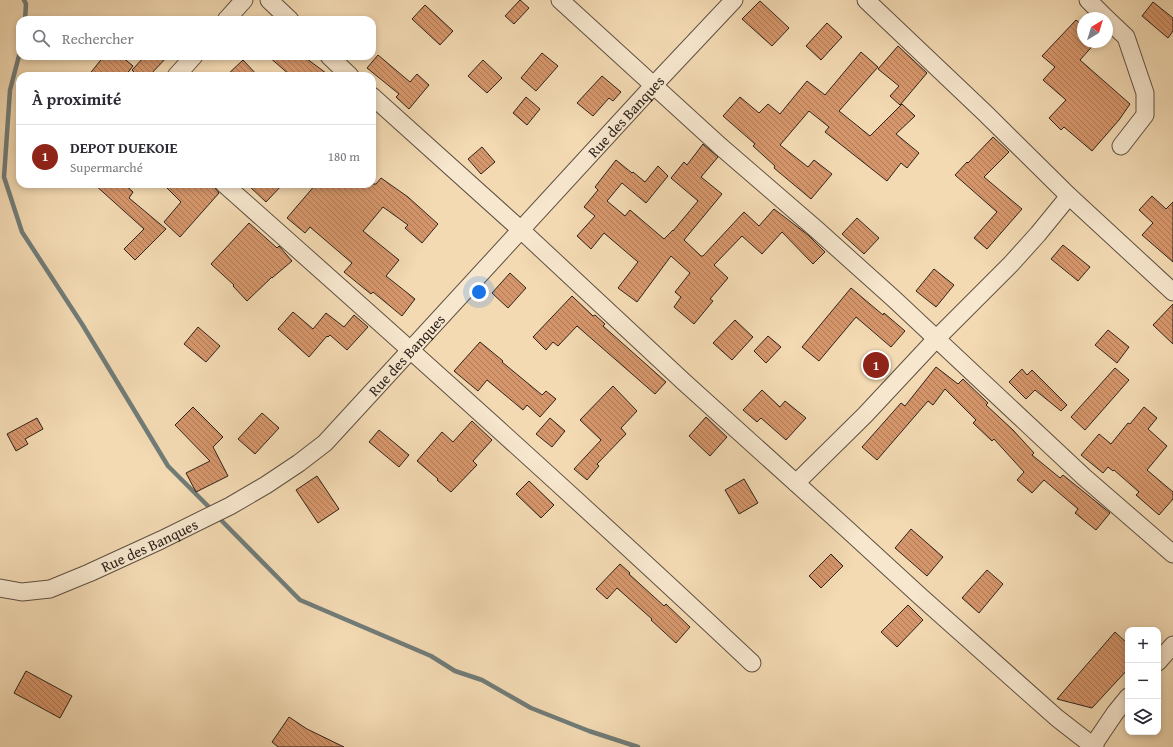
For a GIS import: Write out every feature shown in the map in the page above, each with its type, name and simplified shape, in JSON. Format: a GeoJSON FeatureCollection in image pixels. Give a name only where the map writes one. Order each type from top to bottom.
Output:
{"type":"FeatureCollection","features":[{"type":"Feature","properties":{"kind":"street"},"geometry":{"type":"LineString","coordinates":[[230,16],[244,0]]}},
{"type":"Feature","properties":{"kind":"street"},"geometry":{"type":"LineString","coordinates":[[269,0],[286,16]]}},
{"type":"Feature","properties":{"kind":"street"},"geometry":{"type":"LineString","coordinates":[[560,0],[720,146],[894,299],[1084,477],[1173,554]]}},
{"type":"Feature","properties":{"kind":"street","name":"Rue des Banques"},"geometry":{"type":"LineString","coordinates":[[0,588],[22,592],[50,589],[89,573],[230,506],[266,485],[299,463],[325,443],[734,0]]}},
{"type":"Feature","properties":{"kind":"street"},"geometry":{"type":"LineString","coordinates":[[866,0],[1069,196],[1173,292]]}},
{"type":"Feature","properties":{"kind":"street"},"geometry":{"type":"LineString","coordinates":[[1088,0],[1101,12]]}},
{"type":"Feature","properties":{"kind":"street"},"geometry":{"type":"LineString","coordinates":[[1113,24],[1126,37],[1145,93],[1145,115],[1121,146]]}},
{"type":"Feature","properties":{"kind":"street"},"geometry":{"type":"LineString","coordinates":[[180,72],[190,60]]}},
{"type":"Feature","properties":{"kind":"street"},"geometry":{"type":"LineString","coordinates":[[333,60],[346,72]]}},
{"type":"Feature","properties":{"kind":"street"},"geometry":{"type":"LineString","coordinates":[[376,100],[521,230],[678,377],[1023,688],[1093,747],[1115,712],[1126,699]]}},
{"type":"Feature","properties":{"kind":"street"},"geometry":{"type":"LineString","coordinates":[[228,188],[411,351],[681,596],[752,663]]}},
{"type":"Feature","properties":{"kind":"street"},"geometry":{"type":"LineString","coordinates":[[796,483],[865,415],[936,339],[1011,264],[1069,196]]}},
{"type":"Feature","properties":{"kind":"street"},"geometry":{"type":"LineString","coordinates":[[1161,659],[1173,645]]}},
{"type":"Feature","properties":{"kind":"building"},"geometry":{"type":"Polygon","coordinates":[[[520,0],[529,8],[514,24],[505,16],[520,0]]]}},
{"type":"Feature","properties":{"kind":"building"},"geometry":{"type":"Polygon","coordinates":[[[760,1],[789,28],[772,46],[742,19],[760,1]]]}},
{"type":"Feature","properties":{"kind":"building"},"geometry":{"type":"Polygon","coordinates":[[[1153,2],[1173,18],[1173,31],[1168,38],[1142,16],[1153,2]]]}},
{"type":"Feature","properties":{"kind":"building"},"geometry":{"type":"Polygon","coordinates":[[[425,5],[453,31],[440,45],[412,19],[425,5]]]}},
{"type":"Feature","properties":{"kind":"building"},"geometry":{"type":"Polygon","coordinates":[[[1076,20],[1077,48],[1091,48],[1080,60],[1130,104],[1119,120],[1092,151],[1064,127],[1061,130],[1049,118],[1066,100],[1043,80],[1055,67],[1042,56],[1076,20]]]}},
{"type":"Feature","properties":{"kind":"building"},"geometry":{"type":"Polygon","coordinates":[[[827,23],[842,37],[821,60],[806,46],[827,23]]]}},
{"type":"Feature","properties":{"kind":"building"},"geometry":{"type":"Polygon","coordinates":[[[898,46],[927,73],[900,105],[890,96],[899,86],[878,69],[898,46]]]}},
{"type":"Feature","properties":{"kind":"building"},"geometry":{"type":"Polygon","coordinates":[[[861,52],[878,67],[839,111],[870,136],[902,104],[915,116],[896,134],[919,153],[907,168],[901,163],[887,181],[825,132],[829,127],[809,111],[780,145],[808,167],[814,160],[832,174],[811,199],[774,168],[775,166],[753,146],[755,144],[723,116],[740,97],[759,113],[768,104],[780,114],[807,81],[825,95],[861,52]]]}},
{"type":"Feature","properties":{"kind":"building"},"geometry":{"type":"Polygon","coordinates":[[[542,53],[558,66],[536,91],[521,78],[542,53]]]}},
{"type":"Feature","properties":{"kind":"building"},"geometry":{"type":"Polygon","coordinates":[[[378,55],[410,82],[417,74],[429,85],[409,109],[396,97],[399,94],[376,75],[376,72],[372,72],[367,68],[374,60],[376,60],[378,55]]]}},
{"type":"Feature","properties":{"kind":"building"},"geometry":{"type":"Polygon","coordinates":[[[101,60],[126,60],[133,66],[128,72],[91,72],[101,60]]]}},
{"type":"Feature","properties":{"kind":"building"},"geometry":{"type":"Polygon","coordinates":[[[141,60],[164,60],[153,72],[134,72],[132,70],[141,60]]]}},
{"type":"Feature","properties":{"kind":"building"},"geometry":{"type":"Polygon","coordinates":[[[243,60],[254,72],[230,72],[243,60]]]}},
{"type":"Feature","properties":{"kind":"building"},"geometry":{"type":"Polygon","coordinates":[[[273,60],[308,60],[325,72],[286,72],[273,60]]]}},
{"type":"Feature","properties":{"kind":"building"},"geometry":{"type":"Polygon","coordinates":[[[483,60],[502,78],[487,93],[468,76],[483,60]]]}},
{"type":"Feature","properties":{"kind":"building"},"geometry":{"type":"Polygon","coordinates":[[[602,76],[621,92],[613,101],[609,98],[593,116],[577,103],[602,76]]]}},
{"type":"Feature","properties":{"kind":"building"},"geometry":{"type":"Polygon","coordinates":[[[526,97],[540,109],[527,125],[513,113],[526,97]]]}},
{"type":"Feature","properties":{"kind":"building"},"geometry":{"type":"Polygon","coordinates":[[[993,137],[1009,152],[984,177],[1022,209],[987,249],[974,238],[997,212],[955,175],[993,137]]]}},
{"type":"Feature","properties":{"kind":"building"},"geometry":{"type":"Polygon","coordinates":[[[703,144],[718,157],[701,177],[722,194],[684,240],[701,256],[703,256],[744,212],[759,226],[774,209],[808,235],[825,252],[813,264],[782,232],[762,254],[742,236],[714,265],[728,278],[710,299],[713,301],[694,324],[674,307],[681,297],[675,292],[690,273],[671,256],[637,302],[618,288],[638,262],[604,233],[591,249],[577,236],[595,216],[584,207],[598,190],[595,187],[616,160],[645,182],[658,166],[668,176],[646,203],[622,183],[607,201],[625,216],[630,210],[664,239],[673,231],[698,201],[671,178],[684,162],[687,165],[703,144]]]}},
{"type":"Feature","properties":{"kind":"building"},"geometry":{"type":"Polygon","coordinates":[[[482,147],[495,162],[481,174],[468,159],[482,147]]]}},
{"type":"Feature","properties":{"kind":"building"},"geometry":{"type":"Polygon","coordinates":[[[381,178],[408,197],[438,224],[422,243],[405,228],[408,225],[383,207],[363,231],[399,260],[386,276],[415,299],[402,316],[373,292],[371,294],[344,272],[352,263],[310,227],[305,233],[287,218],[313,188],[376,188],[376,184],[381,178]]]}},
{"type":"Feature","properties":{"kind":"building"},"geometry":{"type":"Polygon","coordinates":[[[98,188],[128,188],[133,192],[129,198],[166,229],[135,260],[124,249],[144,229],[98,188]]]}},
{"type":"Feature","properties":{"kind":"building"},"geometry":{"type":"Polygon","coordinates":[[[167,188],[215,188],[219,193],[180,237],[164,222],[181,202],[167,188]]]}},
{"type":"Feature","properties":{"kind":"building"},"geometry":{"type":"Polygon","coordinates":[[[251,188],[279,188],[266,202],[251,188]]]}},
{"type":"Feature","properties":{"kind":"building"},"geometry":{"type":"Polygon","coordinates":[[[1152,196],[1166,209],[1173,202],[1173,262],[1142,235],[1153,223],[1139,210],[1152,196]]]}},
{"type":"Feature","properties":{"kind":"building"},"geometry":{"type":"Polygon","coordinates":[[[857,218],[879,238],[864,254],[842,234],[857,218]]]}},
{"type":"Feature","properties":{"kind":"building"},"geometry":{"type":"Polygon","coordinates":[[[249,223],[277,248],[279,246],[292,261],[272,277],[247,301],[233,286],[234,285],[211,264],[249,223]]]}},
{"type":"Feature","properties":{"kind":"building"},"geometry":{"type":"Polygon","coordinates":[[[1063,245],[1090,267],[1078,281],[1051,259],[1063,245]]]}},
{"type":"Feature","properties":{"kind":"building"},"geometry":{"type":"Polygon","coordinates":[[[934,269],[954,285],[936,307],[916,291],[934,269]]]}},
{"type":"Feature","properties":{"kind":"building"},"geometry":{"type":"Polygon","coordinates":[[[510,273],[526,288],[508,308],[492,293],[510,273]]]}},
{"type":"Feature","properties":{"kind":"building"},"geometry":{"type":"Polygon","coordinates":[[[851,288],[905,331],[891,347],[856,317],[819,361],[802,347],[851,288]]]}},
{"type":"Feature","properties":{"kind":"building"},"geometry":{"type":"Polygon","coordinates":[[[572,296],[593,316],[595,315],[605,324],[603,326],[666,382],[655,394],[577,326],[558,346],[553,342],[546,350],[533,337],[572,296]]]}},
{"type":"Feature","properties":{"kind":"building"},"geometry":{"type":"Polygon","coordinates":[[[1173,304],[1173,344],[1153,325],[1173,304]]]}},
{"type":"Feature","properties":{"kind":"building"},"geometry":{"type":"Polygon","coordinates":[[[293,312],[313,329],[326,313],[344,327],[354,315],[368,327],[347,350],[330,335],[328,337],[327,336],[309,357],[278,329],[293,312]]]}},
{"type":"Feature","properties":{"kind":"building"},"geometry":{"type":"Polygon","coordinates":[[[735,320],[753,337],[732,360],[713,343],[735,320]]]}},
{"type":"Feature","properties":{"kind":"building"},"geometry":{"type":"Polygon","coordinates":[[[198,327],[220,346],[206,362],[184,344],[198,327]]]}},
{"type":"Feature","properties":{"kind":"building"},"geometry":{"type":"Polygon","coordinates":[[[1108,330],[1129,347],[1117,363],[1095,345],[1108,330]]]}},
{"type":"Feature","properties":{"kind":"building"},"geometry":{"type":"Polygon","coordinates":[[[768,336],[781,347],[766,363],[754,351],[768,336]]]}},
{"type":"Feature","properties":{"kind":"building"},"geometry":{"type":"Polygon","coordinates":[[[480,342],[542,395],[546,391],[556,399],[540,417],[527,405],[523,410],[487,380],[478,391],[454,371],[480,342]]]}},
{"type":"Feature","properties":{"kind":"building"},"geometry":{"type":"Polygon","coordinates":[[[936,367],[958,384],[963,379],[988,403],[986,405],[1013,430],[1034,453],[1032,455],[1060,478],[1063,475],[1110,513],[1096,530],[1075,513],[1078,509],[1044,480],[1032,493],[1017,480],[1024,472],[994,439],[992,441],[973,423],[976,420],[945,389],[933,405],[928,401],[877,460],[862,447],[901,403],[905,406],[936,367]]]}},
{"type":"Feature","properties":{"kind":"building"},"geometry":{"type":"Polygon","coordinates":[[[1115,368],[1129,380],[1085,430],[1071,417],[1115,368]]]}},
{"type":"Feature","properties":{"kind":"building"},"geometry":{"type":"Polygon","coordinates":[[[1022,369],[1027,375],[1032,370],[1067,405],[1061,411],[1035,390],[1026,399],[1009,382],[1022,369]]]}},
{"type":"Feature","properties":{"kind":"building"},"geometry":{"type":"Polygon","coordinates":[[[613,386],[637,411],[621,428],[626,434],[597,464],[599,466],[587,480],[574,469],[601,440],[580,420],[613,386]]]}},
{"type":"Feature","properties":{"kind":"building"},"geometry":{"type":"Polygon","coordinates":[[[762,390],[780,407],[785,401],[806,418],[786,440],[761,418],[757,422],[743,410],[762,390]]]}},
{"type":"Feature","properties":{"kind":"building"},"geometry":{"type":"Polygon","coordinates":[[[193,407],[223,437],[213,447],[228,476],[196,492],[186,473],[210,461],[175,425],[193,407]]]}},
{"type":"Feature","properties":{"kind":"building"},"geometry":{"type":"Polygon","coordinates":[[[1144,407],[1157,418],[1148,429],[1167,446],[1147,470],[1173,492],[1173,499],[1159,515],[1136,495],[1139,492],[1114,470],[1113,471],[1108,467],[1103,473],[1081,455],[1099,434],[1111,444],[1128,423],[1130,424],[1144,407]]]}},
{"type":"Feature","properties":{"kind":"building"},"geometry":{"type":"Polygon","coordinates":[[[262,413],[279,428],[255,454],[238,439],[262,413]]]}},
{"type":"Feature","properties":{"kind":"building"},"geometry":{"type":"Polygon","coordinates":[[[706,417],[727,437],[710,456],[689,436],[706,417]]]}},
{"type":"Feature","properties":{"kind":"building"},"geometry":{"type":"Polygon","coordinates":[[[37,418],[43,429],[25,439],[28,444],[16,451],[7,434],[37,418]]]}},
{"type":"Feature","properties":{"kind":"building"},"geometry":{"type":"Polygon","coordinates":[[[550,418],[565,431],[552,447],[536,434],[550,418]]]}},
{"type":"Feature","properties":{"kind":"building"},"geometry":{"type":"Polygon","coordinates":[[[472,421],[492,440],[473,461],[477,465],[451,492],[417,461],[442,432],[453,442],[472,421]]]}},
{"type":"Feature","properties":{"kind":"building"},"geometry":{"type":"Polygon","coordinates":[[[379,430],[409,455],[399,467],[369,442],[379,430]]]}},
{"type":"Feature","properties":{"kind":"building"},"geometry":{"type":"Polygon","coordinates":[[[317,476],[339,509],[318,523],[296,490],[317,476]]]}},
{"type":"Feature","properties":{"kind":"building"},"geometry":{"type":"Polygon","coordinates":[[[744,479],[758,503],[739,514],[725,490],[744,479]]]}},
{"type":"Feature","properties":{"kind":"building"},"geometry":{"type":"Polygon","coordinates":[[[529,481],[554,505],[541,518],[516,494],[529,481]]]}},
{"type":"Feature","properties":{"kind":"building"},"geometry":{"type":"Polygon","coordinates":[[[911,529],[943,557],[927,576],[895,548],[911,529]]]}},
{"type":"Feature","properties":{"kind":"building"},"geometry":{"type":"Polygon","coordinates":[[[831,554],[843,566],[821,588],[809,576],[831,554]]]}},
{"type":"Feature","properties":{"kind":"building"},"geometry":{"type":"Polygon","coordinates":[[[620,564],[664,606],[666,604],[690,627],[676,643],[617,588],[607,599],[596,589],[620,564]]]}},
{"type":"Feature","properties":{"kind":"building"},"geometry":{"type":"Polygon","coordinates":[[[987,570],[1003,584],[979,613],[962,598],[987,570]]]}},
{"type":"Feature","properties":{"kind":"building"},"geometry":{"type":"Polygon","coordinates":[[[908,605],[923,620],[897,647],[881,632],[908,605]]]}},
{"type":"Feature","properties":{"kind":"building"},"geometry":{"type":"Polygon","coordinates":[[[1115,632],[1125,641],[1125,672],[1092,708],[1057,699],[1115,632]]]}},
{"type":"Feature","properties":{"kind":"building"},"geometry":{"type":"Polygon","coordinates":[[[26,671],[72,696],[60,718],[14,693],[26,671]]]}},
{"type":"Feature","properties":{"kind":"building"},"geometry":{"type":"Polygon","coordinates":[[[289,717],[307,729],[344,747],[278,747],[272,742],[289,717]]]}},
{"type":"Feature","properties":{"kind":"waterway"},"geometry":{"type":"LineString","coordinates":[[24,0],[26,4],[25,16]]}},
{"type":"Feature","properties":{"kind":"waterway"},"geometry":{"type":"LineString","coordinates":[[18,60],[10,90],[4,177],[22,232],[82,324],[168,466],[213,511]]}},
{"type":"Feature","properties":{"kind":"waterway"},"geometry":{"type":"LineString","coordinates":[[218,517],[300,600],[431,656],[455,671],[482,680],[531,708],[589,731],[638,747]]}},
{"type":"Feature","properties":{"kind":"place","name":"DEPOT DUEKOIE"},"geometry":{"type":"Point","coordinates":[876,365]}}]}
